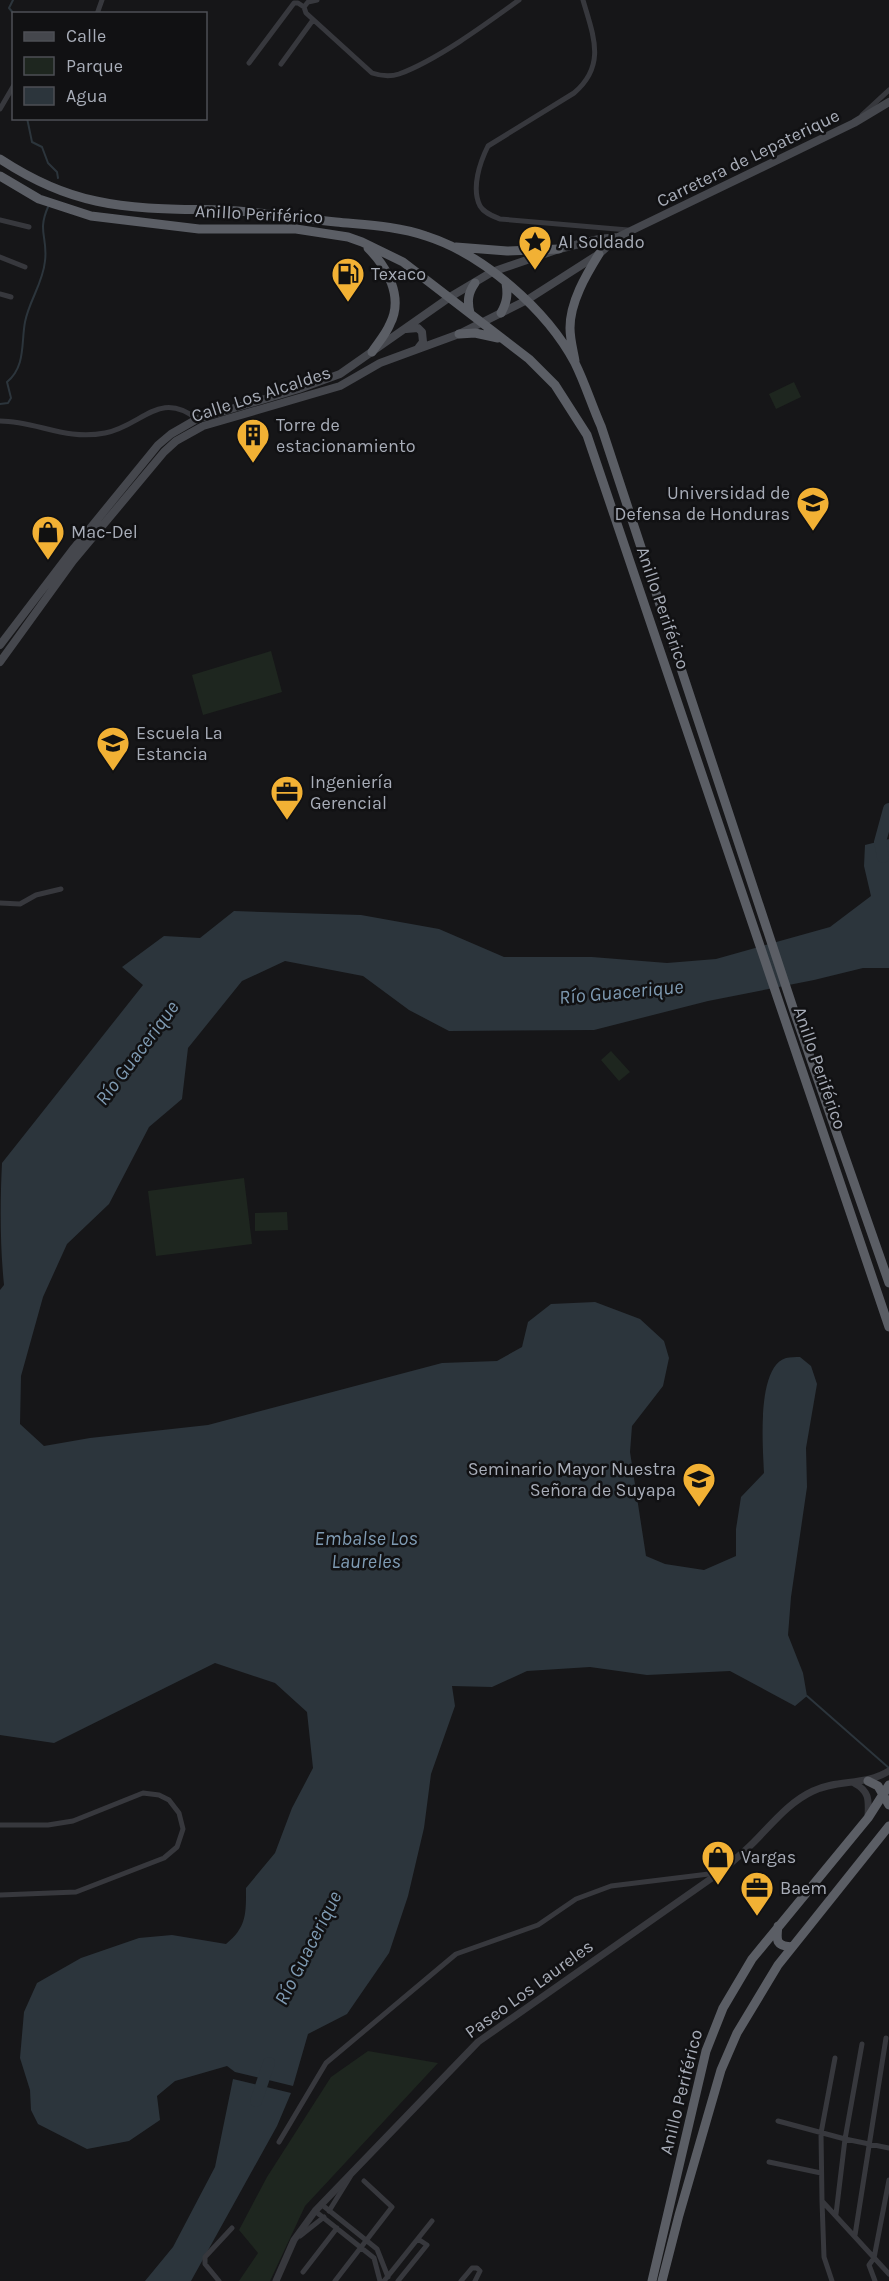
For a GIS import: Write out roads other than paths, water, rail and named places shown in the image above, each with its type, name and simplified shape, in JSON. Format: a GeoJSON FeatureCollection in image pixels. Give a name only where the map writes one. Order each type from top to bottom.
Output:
{"type":"FeatureCollection","features":[{"type":"Feature","properties":{"kind":"highway","name":"Anillo Periférico"},"geometry":{"type":"LineString","coordinates":[[0,159],[43,184],[94,201],[131,207],[241,211],[399,229],[426,236],[452,246],[492,272],[528,300],[552,328],[575,363],[614,464],[758,903],[790,1016],[889,1327]]}},
{"type":"Feature","properties":{"kind":"highway","name":"Anillo Periférico"},"geometry":{"type":"LineString","coordinates":[[0,176],[39,199],[91,216],[199,229],[296,229],[348,237],[362,242],[403,262],[529,359],[555,385],[587,435],[746,906],[790,1016],[889,1283]]}},
{"type":"Feature","properties":{"kind":"highway"},"geometry":{"type":"LineString","coordinates":[[362,242],[380,260],[390,280],[395,299],[390,325],[372,352]]}},
{"type":"Feature","properties":{"kind":"highway"},"geometry":{"type":"LineString","coordinates":[[452,246],[507,251],[559,249]]}},
{"type":"Feature","properties":{"kind":"highway"},"geometry":{"type":"LineString","coordinates":[[575,363],[570,327],[575,301],[599,254]]}},
{"type":"Feature","properties":{"kind":"highway"},"geometry":{"type":"LineString","coordinates":[[470,313],[467,303],[469,292],[475,283]]}},
{"type":"Feature","properties":{"kind":"highway"},"geometry":{"type":"LineString","coordinates":[[501,313],[508,293],[506,283]]}},
{"type":"Feature","properties":{"kind":"highway"},"geometry":{"type":"LineString","coordinates":[[459,334],[483,333],[508,343]]}},
{"type":"Feature","properties":{"kind":"highway"},"geometry":{"type":"LineString","coordinates":[[868,1781],[887,1789],[889,1804]]}},
{"type":"Feature","properties":{"kind":"highway","name":"Anillo Periférico"},"geometry":{"type":"LineString","coordinates":[[651,2281],[712,2033],[723,2008],[739,1980],[778,1926],[868,1818],[887,1789]]}},
{"type":"Feature","properties":{"kind":"highway"},"geometry":{"type":"LineString","coordinates":[[887,1830],[889,1818]]}},
{"type":"Feature","properties":{"kind":"highway","name":"Anillo Periférico"},"geometry":{"type":"LineString","coordinates":[[662,2281],[722,2070],[737,2033],[754,2002],[792,1947],[887,1830]]}},
{"type":"Feature","properties":{"kind":"highway"},"geometry":{"type":"LineString","coordinates":[[778,1926],[776,1936],[778,1944],[792,1947]]}},
{"type":"Feature","properties":{"kind":"main road","name":"Carretera de Lepaterique"},"geometry":{"type":"LineString","coordinates":[[482,322],[528,300],[599,254],[618,237],[855,123],[889,102]]}},
{"type":"Feature","properties":{"kind":"main road","name":"Carretera de Lepaterique"},"geometry":{"type":"LineString","coordinates":[[450,297],[492,272],[598,238],[618,237]]}},
{"type":"Feature","properties":{"kind":"main road","name":"Calle Los Alcaldes"},"geometry":{"type":"LineString","coordinates":[[0,645],[74,548],[159,445],[171,434],[197,419],[334,377],[450,297]]}},
{"type":"Feature","properties":{"kind":"main road","name":"Calle Los Alcaldes"},"geometry":{"type":"LineString","coordinates":[[0,662],[73,561],[176,441],[202,426],[340,386],[380,363],[459,334],[482,322]]}},
{"type":"Feature","properties":{"kind":"main road"},"geometry":{"type":"LineString","coordinates":[[403,330],[418,328],[422,332],[423,342],[419,347]]}},
{"type":"Feature","properties":{"kind":"street"},"geometry":{"type":"LineString","coordinates":[[304,7],[308,2],[317,0]]}},
{"type":"Feature","properties":{"kind":"street"},"geometry":{"type":"LineString","coordinates":[[249,63],[294,3],[304,7],[313,20],[372,73],[383,77],[398,74],[418,65],[519,0]]}},
{"type":"Feature","properties":{"kind":"street"},"geometry":{"type":"LineString","coordinates":[[583,0],[597,50],[591,72],[574,93],[533,116],[488,146],[478,173],[478,198],[480,207],[489,215],[500,219],[632,231]]}},
{"type":"Feature","properties":{"kind":"street"},"geometry":{"type":"LineString","coordinates":[[281,63],[313,20]]}},
{"type":"Feature","properties":{"kind":"street"},"geometry":{"type":"LineString","coordinates":[[0,109],[12,88]]}},
{"type":"Feature","properties":{"kind":"street"},"geometry":{"type":"LineString","coordinates":[[855,123],[889,90]]}},
{"type":"Feature","properties":{"kind":"street"},"geometry":{"type":"LineString","coordinates":[[0,220],[28,227]]}},
{"type":"Feature","properties":{"kind":"street"},"geometry":{"type":"LineString","coordinates":[[0,257],[25,267]]}},
{"type":"Feature","properties":{"kind":"street"},"geometry":{"type":"LineString","coordinates":[[0,294],[11,297]]}},
{"type":"Feature","properties":{"kind":"street"},"geometry":{"type":"LineString","coordinates":[[0,421],[79,436],[112,432],[134,423],[152,410],[159,408],[180,408],[197,419]]}},
{"type":"Feature","properties":{"kind":"street"},"geometry":{"type":"LineString","coordinates":[[0,903],[20,904],[36,895],[61,889]]}},
{"type":"Feature","properties":{"kind":"street","name":"Paseo Los Laureles"},"geometry":{"type":"LineString","coordinates":[[276,2281],[294,2240],[315,2211],[478,2042],[719,1873],[793,1803],[815,1790],[868,1781],[889,1772]]}},
{"type":"Feature","properties":{"kind":"street"},"geometry":{"type":"LineString","coordinates":[[852,1782],[866,1791],[869,1800],[868,1818]]}},
{"type":"Feature","properties":{"kind":"street"},"geometry":{"type":"LineString","coordinates":[[0,1825],[48,1825],[73,1821],[143,1793],[159,1795],[169,1800],[179,1813],[183,1829],[177,1848],[164,1858],[76,1892],[0,1896]]}},
{"type":"Feature","properties":{"kind":"street"},"geometry":{"type":"LineString","coordinates":[[279,2142],[326,2063],[456,1954],[538,1925],[576,1899],[611,1886],[719,1873]]}},
{"type":"Feature","properties":{"kind":"street"},"geometry":{"type":"LineString","coordinates":[[855,2235],[886,2038]]}},
{"type":"Feature","properties":{"kind":"street"},"geometry":{"type":"LineString","coordinates":[[836,2214],[845,2139],[862,2044]]}},
{"type":"Feature","properties":{"kind":"street"},"geometry":{"type":"LineString","coordinates":[[832,2281],[824,2257],[821,2133],[835,2058]]}},
{"type":"Feature","properties":{"kind":"street"},"geometry":{"type":"LineString","coordinates":[[778,2121],[889,2148]]}},
{"type":"Feature","properties":{"kind":"street"},"geometry":{"type":"LineString","coordinates":[[769,2162],[822,2173]]}},
{"type":"Feature","properties":{"kind":"street"},"geometry":{"type":"LineString","coordinates":[[329,2211],[357,2166]]}},
{"type":"Feature","properties":{"kind":"street"},"geometry":{"type":"LineString","coordinates":[[874,2281],[869,2265],[873,2258],[889,2180]]}},
{"type":"Feature","properties":{"kind":"street"},"geometry":{"type":"LineString","coordinates":[[335,2281],[392,2207],[364,2181]]}},
{"type":"Feature","properties":{"kind":"street"},"geometry":{"type":"LineString","coordinates":[[822,2201],[889,2274]]}},
{"type":"Feature","properties":{"kind":"street"},"geometry":{"type":"LineString","coordinates":[[321,2205],[377,2249],[381,2279]]}},
{"type":"Feature","properties":{"kind":"street"},"geometry":{"type":"LineString","coordinates":[[315,2211],[374,2258],[381,2279]]}},
{"type":"Feature","properties":{"kind":"street"},"geometry":{"type":"LineString","coordinates":[[294,2240],[324,2217]]}},
{"type":"Feature","properties":{"kind":"street"},"geometry":{"type":"LineString","coordinates":[[381,2279],[432,2221]]}},
{"type":"Feature","properties":{"kind":"street"},"geometry":{"type":"LineString","coordinates":[[219,2281],[205,2264],[205,2257],[231,2228]]}},
{"type":"Feature","properties":{"kind":"street"},"geometry":{"type":"LineString","coordinates":[[303,2272],[337,2228]]}},
{"type":"Feature","properties":{"kind":"street"},"geometry":{"type":"LineString","coordinates":[[398,2281],[427,2245],[418,2239]]}},
{"type":"Feature","properties":{"kind":"street"},"geometry":{"type":"LineString","coordinates":[[461,2281],[472,2268],[477,2268],[480,2271],[475,2281]]}},
{"type":"Feature","properties":{"kind":"water","name":"Embalse Los Laureles"},"geometry":{"type":"Polygon","coordinates":[[[889,839],[889,968],[863,968],[708,1001],[594,1030],[449,1031],[409,1010],[363,976],[285,961],[242,981],[188,1048],[182,1099],[149,1127],[109,1204],[67,1244],[43,1297],[21,1376],[20,1424],[44,1446],[90,1438],[208,1425],[442,1363],[497,1361],[522,1347],[528,1322],[551,1304],[595,1302],[640,1319],[664,1341],[669,1358],[663,1386],[632,1426],[630,1452],[646,1556],[665,1564],[704,1570],[736,1556],[736,1529],[741,1497],[764,1473],[763,1410],[770,1376],[776,1364],[786,1358],[800,1357],[811,1366],[817,1384],[806,1448],[807,1487],[791,1597],[788,1635],[803,1673],[807,1696],[795,1706],[730,1671],[647,1675],[590,1667],[527,1671],[492,1687],[452,1686],[455,1706],[431,1774],[424,1828],[408,1896],[389,1953],[347,2014],[308,2034],[293,2086],[235,2072],[227,2066],[175,2081],[157,2096],[160,2120],[129,2141],[87,2149],[38,2124],[31,2110],[30,2090],[20,2058],[24,2012],[37,1983],[81,1958],[139,1938],[172,1935],[226,1944],[242,1925],[246,1905],[246,1888],[275,1853],[292,1808],[313,1768],[307,1712],[275,1683],[215,1663],[54,1743],[0,1735],[0,1290],[4,1285],[1,1224],[2,1163],[143,985],[122,967],[164,936],[200,938],[234,911],[361,915],[439,929],[504,957],[592,957],[667,963],[716,959],[830,927],[871,896],[864,866],[865,845],[889,839]]]}},
{"type":"Feature","properties":{"kind":"water"},"geometry":{"type":"Polygon","coordinates":[[[233,2079],[291,2093],[277,2126],[191,2281],[145,2281],[173,2247],[215,2167],[233,2079]]]}},
{"type":"Feature","properties":{"kind":"waterway"},"geometry":{"type":"LineString","coordinates":[[12,12],[9,8],[13,0]]}},
{"type":"Feature","properties":{"kind":"waterway"},"geometry":{"type":"LineString","coordinates":[[27,120],[32,142],[42,147],[48,163],[57,172],[58,178]]}},
{"type":"Feature","properties":{"kind":"waterway"},"geometry":{"type":"LineString","coordinates":[[0,404],[8,403],[11,398],[7,382],[20,362],[27,314],[44,269],[46,253],[43,223],[48,207]]}},
{"type":"Feature","properties":{"kind":"waterway","name":"Río Guacerique"},"geometry":{"type":"LineString","coordinates":[[883,857],[880,842],[889,809]]}},
{"type":"Feature","properties":{"kind":"waterway"},"geometry":{"type":"LineString","coordinates":[[807,1696],[889,1768]]}},
{"type":"Feature","properties":{"kind":"waterway","name":"Río Guacerique"},"geometry":{"type":"LineString","coordinates":[[256,2101],[269,2063]]}},
{"type":"Feature","properties":{"kind":"place","name":"Al Soldado"},"geometry":{"type":"Point","coordinates":[535,271]}},
{"type":"Feature","properties":{"kind":"place","name":"Texaco"},"geometry":{"type":"Point","coordinates":[348,303]}},
{"type":"Feature","properties":{"kind":"place","name":"Torre de estacionamiento"},"geometry":{"type":"Point","coordinates":[253,464]}},
{"type":"Feature","properties":{"kind":"place","name":"Universidad de Defensa de Honduras"},"geometry":{"type":"Point","coordinates":[813,532]}},
{"type":"Feature","properties":{"kind":"place","name":"Mac-Del"},"geometry":{"type":"Point","coordinates":[48,561]}},
{"type":"Feature","properties":{"kind":"place","name":"Escuela La Estancia"},"geometry":{"type":"Point","coordinates":[113,772]}},
{"type":"Feature","properties":{"kind":"place","name":"Ingeniería Gerencial"},"geometry":{"type":"Point","coordinates":[287,821]}},
{"type":"Feature","properties":{"kind":"place","name":"Seminario Mayor Nuestra Señora de Suyapa"},"geometry":{"type":"Point","coordinates":[699,1508]}},
{"type":"Feature","properties":{"kind":"place","name":"Vargas"},"geometry":{"type":"Point","coordinates":[718,1886]}},
{"type":"Feature","properties":{"kind":"place","name":"Baem"},"geometry":{"type":"Point","coordinates":[757,1917]}}]}
